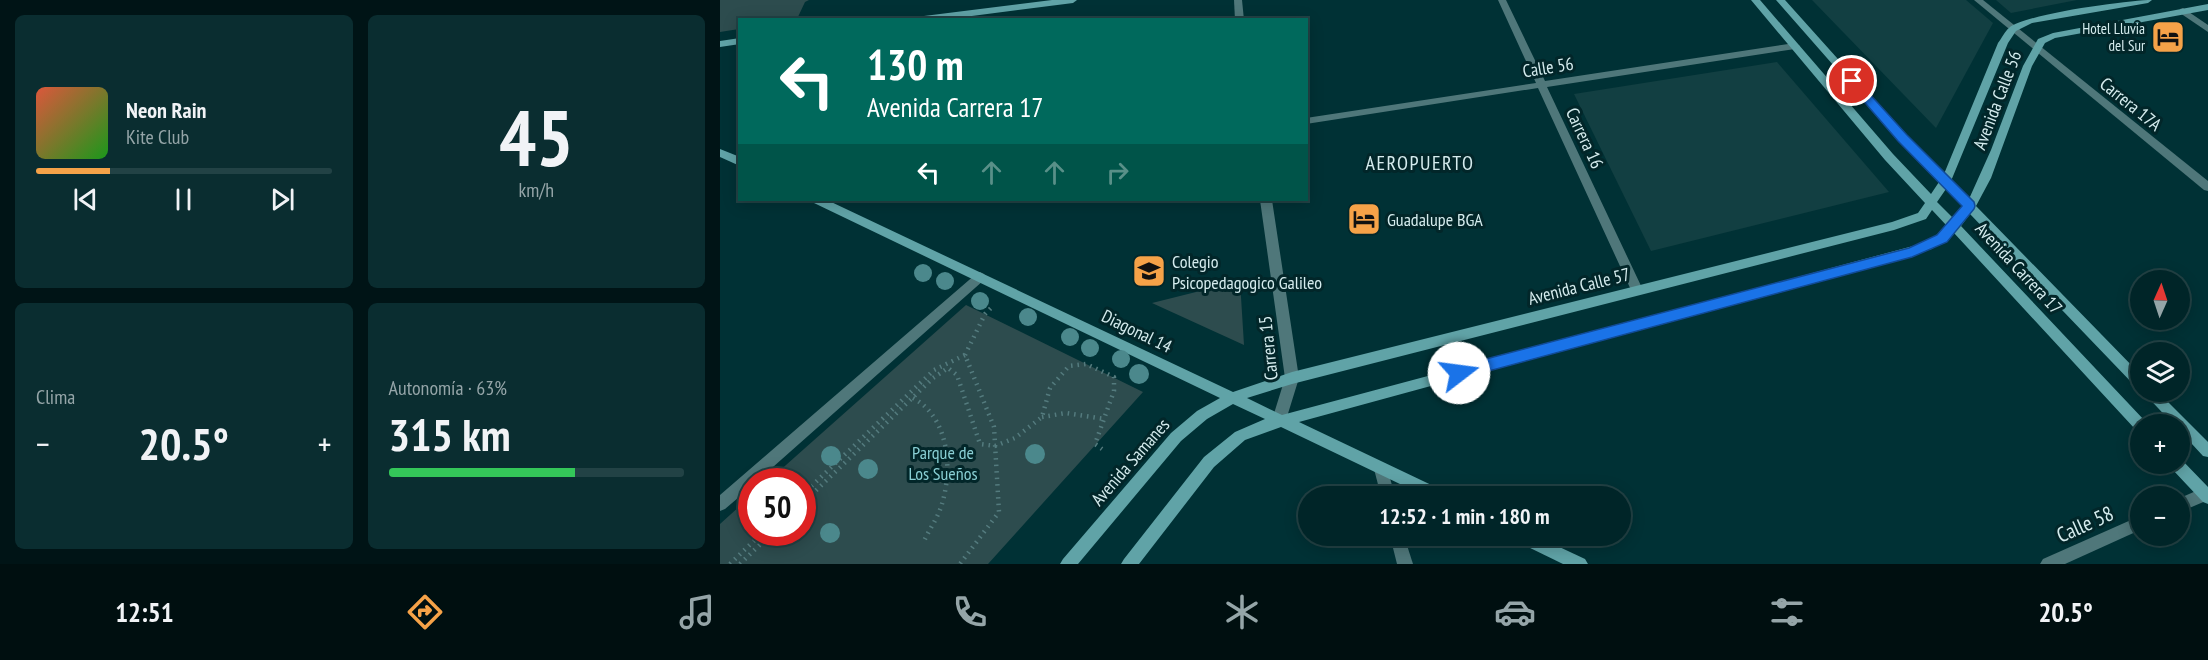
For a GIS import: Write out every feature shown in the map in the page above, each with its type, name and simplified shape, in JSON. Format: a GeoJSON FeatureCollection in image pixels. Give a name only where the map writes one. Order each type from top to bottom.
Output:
{"type":"FeatureCollection","features":[{"type":"Feature","properties":{"kind":"main road"},"geometry":{"type":"LineString","coordinates":[[947,18],[978,16],[1073,0]]}},
{"type":"Feature","properties":{"kind":"main road","name":"Avenida Carrera 17"},"geometry":{"type":"LineString","coordinates":[[1755,0],[1932,203],[2130,414]]}},
{"type":"Feature","properties":{"kind":"main road","name":"Avenida Carrera 17"},"geometry":{"type":"LineString","coordinates":[[1780,0],[1903,138],[2130,372]]}},
{"type":"Feature","properties":{"kind":"main road","name":"Avenida Calle 56"},"geometry":{"type":"LineString","coordinates":[[1932,203],[1956,161],[2003,43],[2013,29],[2030,21],[2148,0]]}},
{"type":"Feature","properties":{"kind":"main road","name":"Avenida Calle 56"},"geometry":{"type":"LineString","coordinates":[[1953,226],[1969,206],[1989,170],[2036,48],[2041,41],[2053,36],[2208,7]]}},
{"type":"Feature","properties":{"kind":"main road"},"geometry":{"type":"LineString","coordinates":[[720,44],[738,42]]}},
{"type":"Feature","properties":{"kind":"main road"},"geometry":{"type":"LineString","coordinates":[[720,153],[738,161]]}},
{"type":"Feature","properties":{"kind":"main road","name":"Diagonal 14"},"geometry":{"type":"LineString","coordinates":[[820,201],[1418,486]]}},
{"type":"Feature","properties":{"kind":"main road","name":"Avenida Calle 57"},"geometry":{"type":"LineString","coordinates":[[1230,397],[1292,378],[1901,224],[1922,216],[1932,203]]}},
{"type":"Feature","properties":{"kind":"main road"},"geometry":{"type":"LineString","coordinates":[[1129,564],[1209,462],[1240,436],[1280,420],[1912,252],[1932,245],[1953,226]]}},
{"type":"Feature","properties":{"kind":"main road","name":"Avenida Samanes"},"geometry":{"type":"LineString","coordinates":[[1068,564],[1176,437],[1193,420],[1230,397]]}},
{"type":"Feature","properties":{"kind":"main road"},"geometry":{"type":"LineString","coordinates":[[2160,402],[2208,451]]}},
{"type":"Feature","properties":{"kind":"main road"},"geometry":{"type":"LineString","coordinates":[[2187,474],[2207,495]]}},
{"type":"Feature","properties":{"kind":"main road"},"geometry":{"type":"LineString","coordinates":[[1542,546],[1580,564]]}},
{"type":"Feature","properties":{"kind":"street"},"geometry":{"type":"LineString","coordinates":[[1238,0],[1240,18]]}},
{"type":"Feature","properties":{"kind":"street","name":"Carrera 16"},"geometry":{"type":"LineString","coordinates":[[1502,0],[1637,290]]}},
{"type":"Feature","properties":{"kind":"street","name":"Carrera 17A"},"geometry":{"type":"LineString","coordinates":[[1978,0],[2208,187]]}},
{"type":"Feature","properties":{"kind":"street"},"geometry":{"type":"LineString","coordinates":[[2183,11],[2208,29]]}},
{"type":"Feature","properties":{"kind":"street","name":"Calle 56"},"geometry":{"type":"LineString","coordinates":[[1308,121],[1795,46]]}},
{"type":"Feature","properties":{"kind":"street","name":"Carrera 15"},"geometry":{"type":"LineString","coordinates":[[1266,201],[1292,378],[1280,420]]}},
{"type":"Feature","properties":{"kind":"street"},"geometry":{"type":"LineString","coordinates":[[720,504],[980,277]]}},
{"type":"Feature","properties":{"kind":"street"},"geometry":{"type":"LineString","coordinates":[[1381,469],[1385,486]]}},
{"type":"Feature","properties":{"kind":"street"},"geometry":{"type":"LineString","coordinates":[[2190,501],[2207,495]]}},
{"type":"Feature","properties":{"kind":"street","name":"Calle 58"},"geometry":{"type":"LineString","coordinates":[[2048,564],[2130,527]]}},
{"type":"Feature","properties":{"kind":"street"},"geometry":{"type":"LineString","coordinates":[[1400,546],[1405,564]]}},
{"type":"Feature","properties":{"kind":"path"},"geometry":{"type":"LineString","coordinates":[[816,482],[934,370],[965,356],[985,314],[1008,291]]}},
{"type":"Feature","properties":{"kind":"path"},"geometry":{"type":"LineString","coordinates":[[960,564],[999,512],[994,427],[965,356]]}},
{"type":"Feature","properties":{"kind":"path"},"geometry":{"type":"LineString","coordinates":[[1041,417],[1050,388],[1069,366],[1086,364],[1114,377],[1114,391],[1095,444],[1102,449]]}},
{"type":"Feature","properties":{"kind":"path"},"geometry":{"type":"LineString","coordinates":[[816,491],[913,398],[948,368],[957,375],[980,444],[995,446],[1015,438],[1041,417],[1066,413],[1105,419]]}},
{"type":"Feature","properties":{"kind":"path"},"geometry":{"type":"LineString","coordinates":[[913,398],[923,401],[937,419],[946,449],[947,480],[941,507],[924,541]]}},
{"type":"Feature","properties":{"kind":"path"},"geometry":{"type":"LineString","coordinates":[[730,564],[749,546]]}},
{"type":"Feature","properties":{"kind":"path"},"geometry":{"type":"LineString","coordinates":[[740,564],[759,546]]}},
{"type":"Feature","properties":{"kind":"shaded area"},"geometry":{"type":"Polygon","coordinates":[[[1812,0],[1966,0],[1993,23],[1936,128],[1812,0]]]}},
{"type":"Feature","properties":{"kind":"shaded area"},"geometry":{"type":"Polygon","coordinates":[[[1996,0],[2077,0],[2011,13],[1996,0]]]}},
{"type":"Feature","properties":{"kind":"shaded area"},"geometry":{"type":"Polygon","coordinates":[[[1777,62],[1889,192],[1651,251],[1574,94],[1777,62]]]}},
{"type":"Feature","properties":{"kind":"green space"},"geometry":{"type":"Polygon","coordinates":[[[720,0],[809,0],[805,2],[797,18],[738,18],[738,29],[720,32],[720,0]]]}},
{"type":"Feature","properties":{"kind":"green space"},"geometry":{"type":"Polygon","coordinates":[[[1240,281],[1244,345],[1152,303],[1240,281]]]}},
{"type":"Feature","properties":{"kind":"green space","name":"Parque de Los Sueños"},"geometry":{"type":"Polygon","coordinates":[[[966,305],[1143,392],[988,564],[720,564],[720,524],[738,508],[738,546],[816,546],[816,468],[783,468],[966,305]]]}},
{"type":"Feature","properties":{"kind":"place","name":"Hotel Lluvia del Sur"},"geometry":{"type":"Point","coordinates":[2168,37]}},
{"type":"Feature","properties":{"kind":"place","name":"Guadalupe BGA"},"geometry":{"type":"Point","coordinates":[1364,219]}},
{"type":"Feature","properties":{"kind":"place","name":"Colegio Psicopedagogico Galileo"},"geometry":{"type":"Point","coordinates":[1149,271]}},
{"type":"Feature","properties":{"kind":"district","name":"AEROPUERTO"},"geometry":{"type":"Point","coordinates":[1420,163]}},
{"type":"Feature","properties":{"kind":"route"},"geometry":{"type":"LineString","coordinates":[[1459,373],[1912,252],[1932,245],[1942,238],[1969,206],[1852,81]]}}]}
